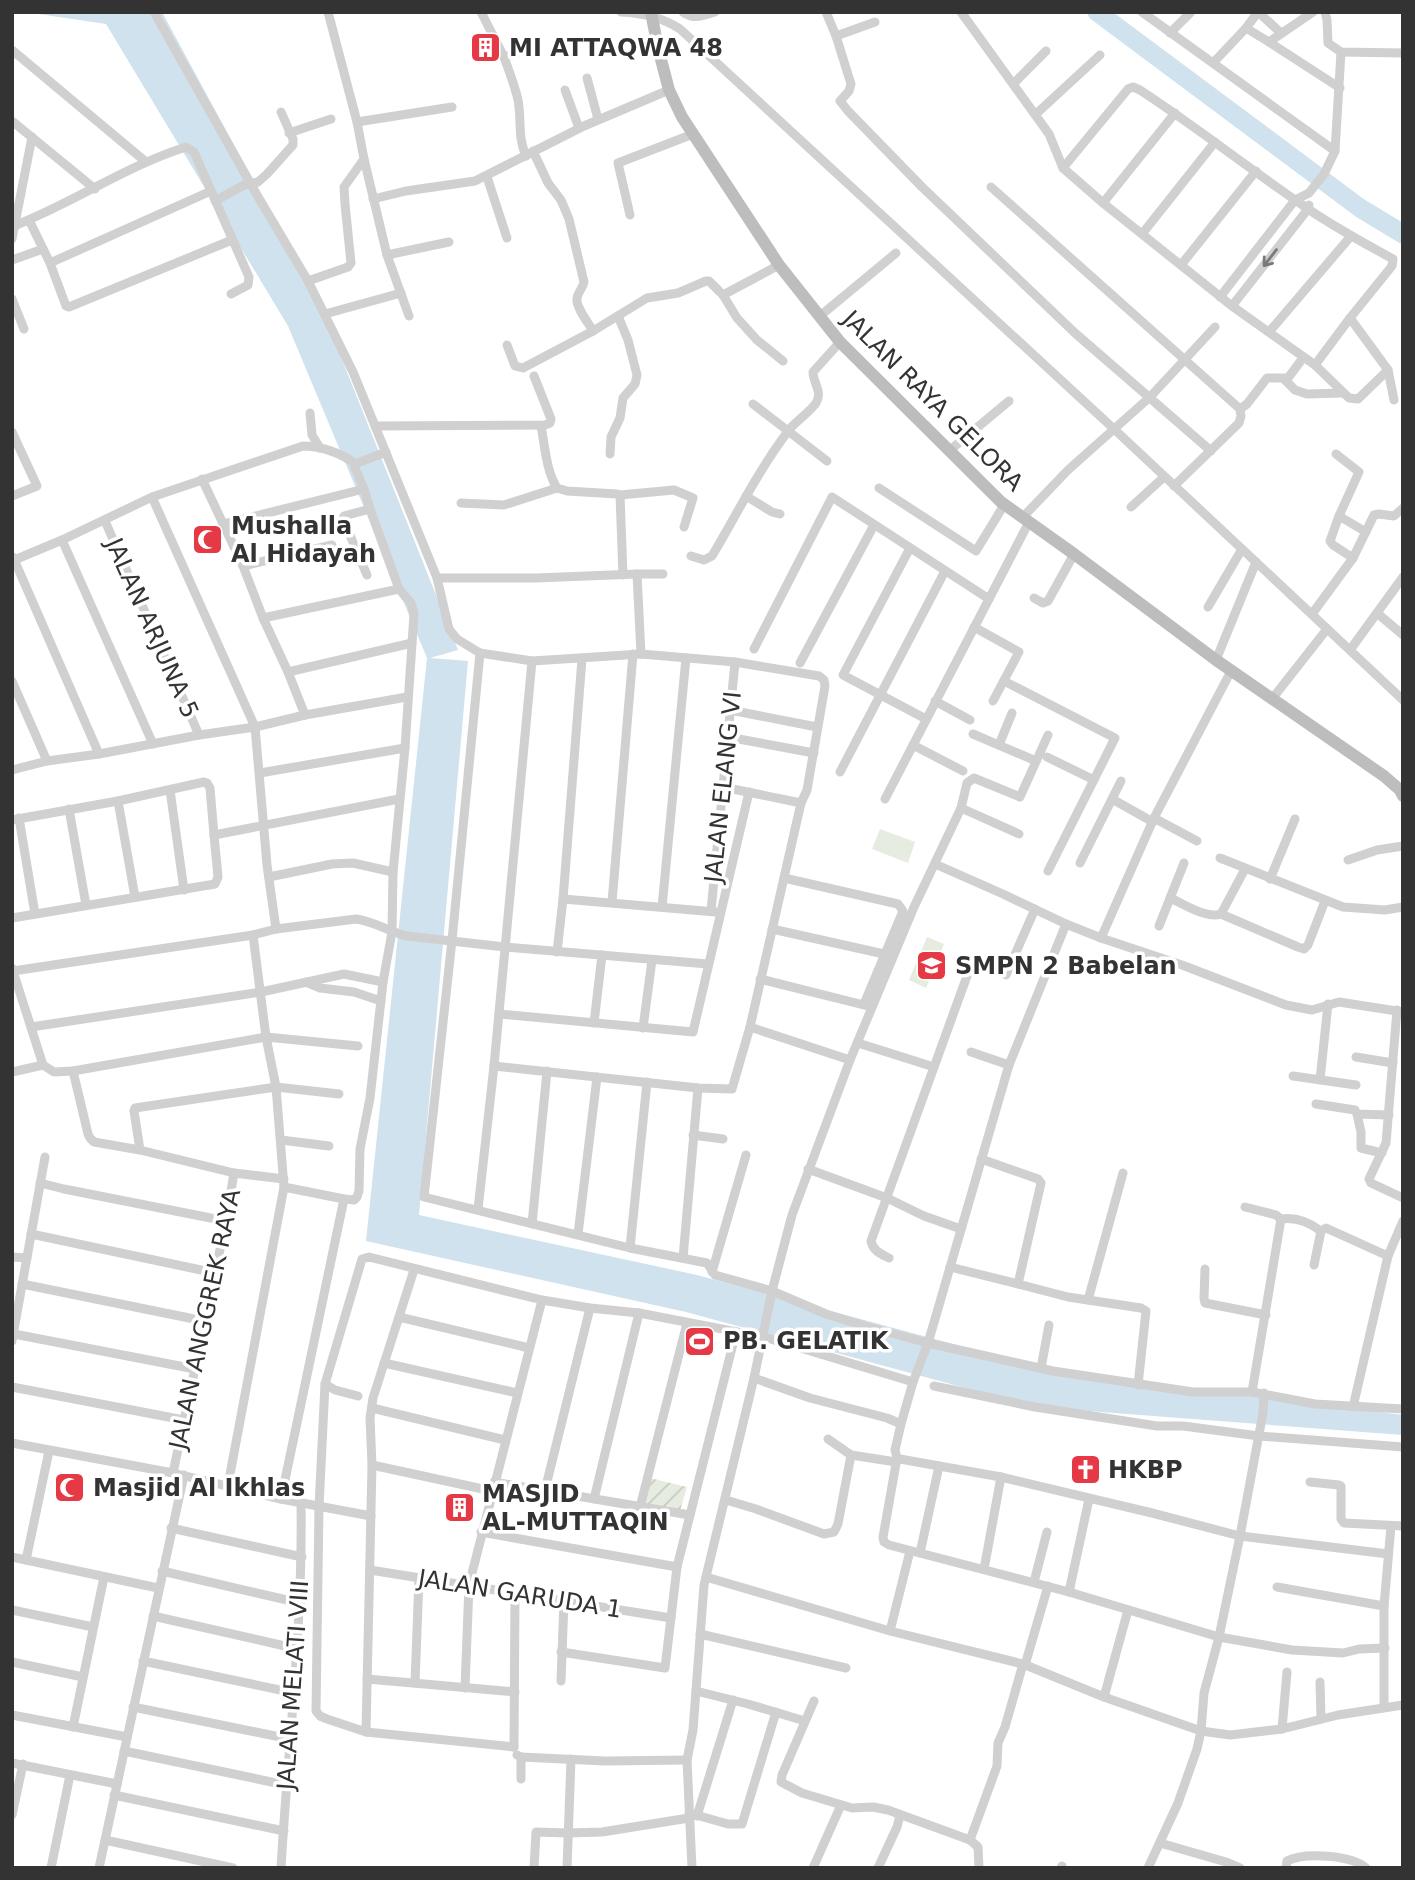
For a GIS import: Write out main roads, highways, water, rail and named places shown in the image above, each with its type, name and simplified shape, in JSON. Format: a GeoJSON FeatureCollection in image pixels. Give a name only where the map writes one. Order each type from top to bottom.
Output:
{"type":"FeatureCollection","features":[{"type":"Feature","properties":{"kind":"water"},"geometry":{"type":"Polygon","coordinates":[[[25,12],[162,12],[319,302],[458,650],[430,658],[468,661],[419,1215],[697,1275],[1053,1371],[1403,1415],[1403,1435],[1035,1407],[686,1312],[366,1241],[427,658],[288,326],[106,24],[25,12]]]}},
{"type":"Feature","properties":{"kind":"waterway"},"geometry":{"type":"LineString","coordinates":[[1097,12],[1360,208],[1403,234]]}},
{"type":"Feature","properties":{"kind":"place","name":"MI ATTAQWA 48"},"geometry":{"type":"Point","coordinates":[486,48]}},
{"type":"Feature","properties":{"kind":"place","name":"Mushalla Al Hidayah"},"geometry":{"type":"Point","coordinates":[208,540]}},
{"type":"Feature","properties":{"kind":"place","name":"SMPN 2 Babelan"},"geometry":{"type":"Point","coordinates":[932,966]}},
{"type":"Feature","properties":{"kind":"place","name":"PB. GELATIK"},"geometry":{"type":"Point","coordinates":[700,1341]}},
{"type":"Feature","properties":{"kind":"place","name":"HKBP"},"geometry":{"type":"Point","coordinates":[1085,1470]}},
{"type":"Feature","properties":{"kind":"place","name":"Masjid Al Ikhlas"},"geometry":{"type":"Point","coordinates":[70,1488]}},
{"type":"Feature","properties":{"kind":"place","name":"MASJID AL-MUTTAQIN"},"geometry":{"type":"Point","coordinates":[459,1508]}}]}
